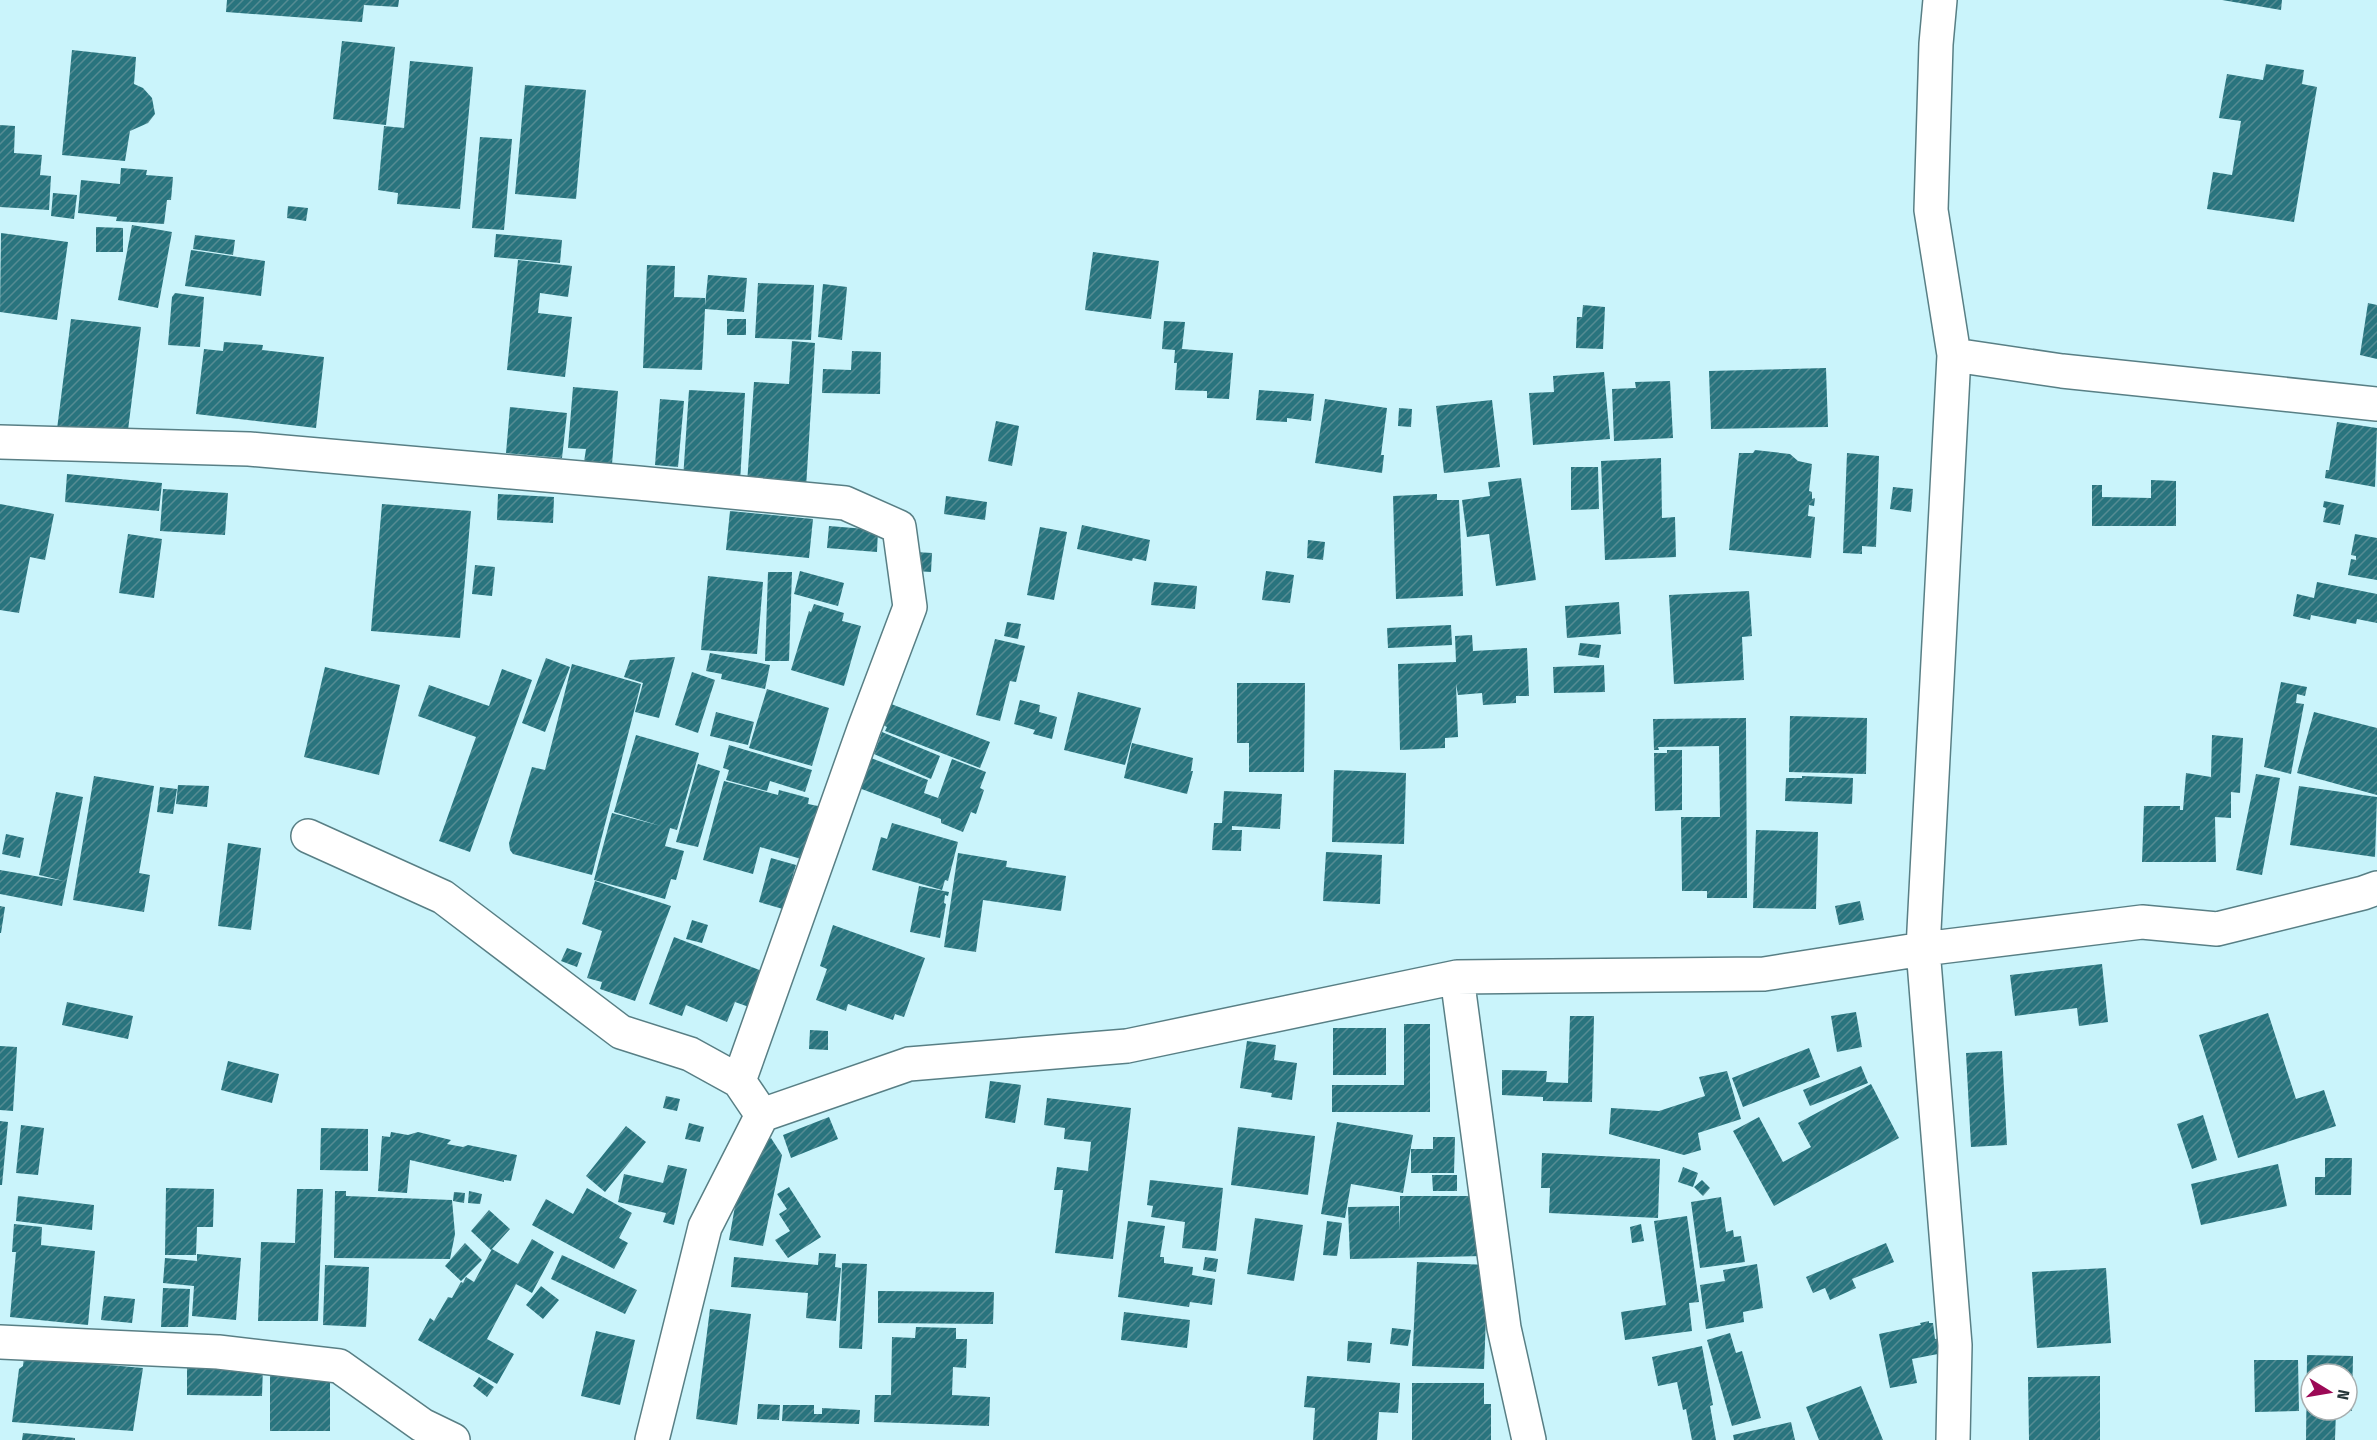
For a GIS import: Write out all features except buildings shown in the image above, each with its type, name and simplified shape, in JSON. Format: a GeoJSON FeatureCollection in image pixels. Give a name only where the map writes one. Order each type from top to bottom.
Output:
{"type":"FeatureCollection","features":[{"type":"Feature","properties":{"kind":"street"},"geometry":{"type":"LineString","coordinates":[[1940,0],[1936,44],[1931,210],[1954,355],[1923,949],[1955,1345],[1953,1440]]}},
{"type":"Feature","properties":{"kind":"street"},"geometry":{"type":"LineString","coordinates":[[1954,355],[2062,371],[2377,404]]}},
{"type":"Feature","properties":{"kind":"street"},"geometry":{"type":"LineString","coordinates":[[0,442],[249,448],[638,483],[845,503],[899,527],[910,607],[864,729],[740,1081]]}},
{"type":"Feature","properties":{"kind":"street"},"geometry":{"type":"LineString","coordinates":[[308,836],[443,897],[621,1032],[690,1054],[740,1081],[762,1115]]}},
{"type":"Feature","properties":{"kind":"street"},"geometry":{"type":"LineString","coordinates":[[652,1440],[705,1227],[762,1115],[909,1064],[1127,1046],[1457,977],[1764,974],[1923,949],[2142,922],[2217,929],[2377,888]]}},
{"type":"Feature","properties":{"kind":"street"},"geometry":{"type":"LineString","coordinates":[[1457,977],[1504,1328],[1529,1440]]}},
{"type":"Feature","properties":{"kind":"street"},"geometry":{"type":"LineString","coordinates":[[0,1342],[218,1352],[339,1366],[422,1425],[453,1440]]}}]}
